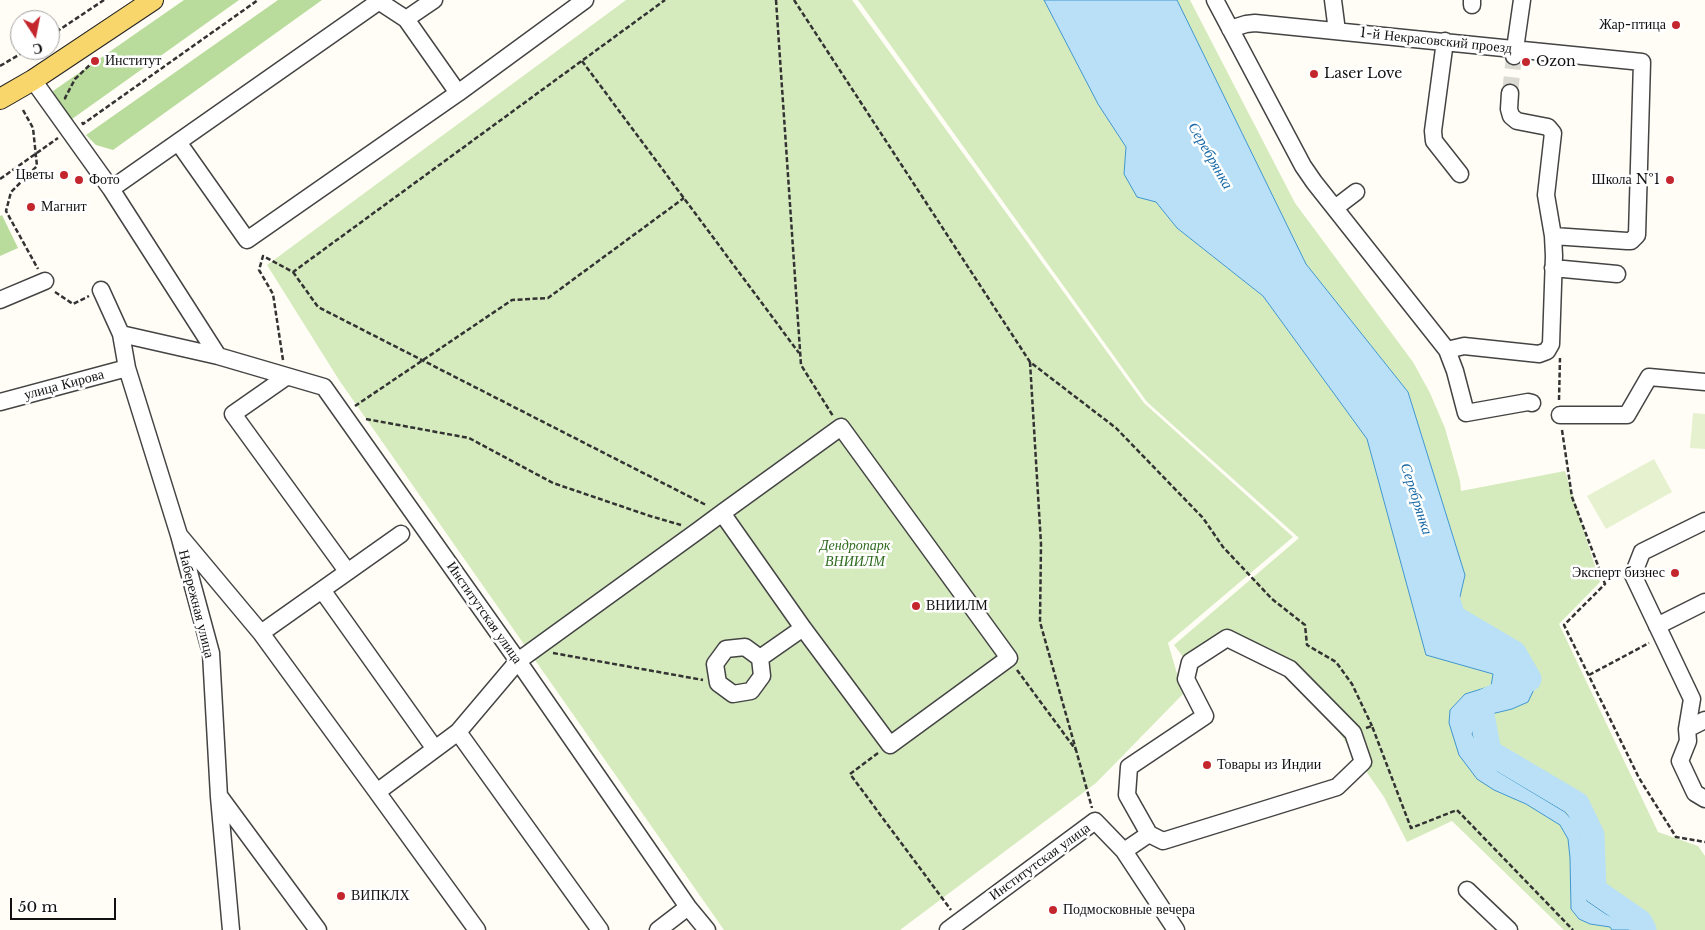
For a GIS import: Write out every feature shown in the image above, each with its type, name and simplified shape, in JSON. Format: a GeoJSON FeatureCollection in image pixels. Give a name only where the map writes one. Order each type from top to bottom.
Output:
{"type":"FeatureCollection","features":[{"type":"Feature","properties":{"kind":"main road"},"geometry":{"type":"LineString","coordinates":[[0,99],[153,0]]}},
{"type":"Feature","properties":{"kind":"street"},"geometry":{"type":"LineString","coordinates":[[406,20],[434,0]]}},
{"type":"Feature","properties":{"kind":"street"},"geometry":{"type":"LineString","coordinates":[[178,142],[247,240],[458,93],[585,0]]}},
{"type":"Feature","properties":{"kind":"street"},"geometry":{"type":"LineString","coordinates":[[1215,0],[1303,166],[1447,350],[1455,371],[1466,413],[1528,402],[1532,403]]}},
{"type":"Feature","properties":{"kind":"street"},"geometry":{"type":"LineString","coordinates":[[1333,0],[1337,31]]}},
{"type":"Feature","properties":{"kind":"street"},"geometry":{"type":"LineString","coordinates":[[1514,52],[1522,0]]}},
{"type":"Feature","properties":{"kind":"street"},"geometry":{"type":"LineString","coordinates":[[111,189],[377,1],[406,20],[458,93]]}},
{"type":"Feature","properties":{"kind":"street","name":"1-й Некрасовский проезд"},"geometry":{"type":"LineString","coordinates":[[1230,29],[1256,23],[1445,41],[1514,52],[1642,62],[1638,235],[1631,241],[1553,236]]}},
{"type":"Feature","properties":{"kind":"street"},"geometry":{"type":"LineString","coordinates":[[1445,41],[1433,131],[1434,140],[1460,174]]}},
{"type":"Feature","properties":{"kind":"street"},"geometry":{"type":"LineString","coordinates":[[32,80],[111,189],[218,356]]}},
{"type":"Feature","properties":{"kind":"street"},"geometry":{"type":"LineString","coordinates":[[1447,350],[1464,346],[1539,354],[1547,351],[1550,344],[1553,236],[1546,195],[1553,134],[1548,127],[1517,120],[1511,116],[1509,109],[1510,93]]}},
{"type":"Feature","properties":{"kind":"street"},"geometry":{"type":"LineString","coordinates":[[1335,208],[1356,192]]}},
{"type":"Feature","properties":{"kind":"street"},"geometry":{"type":"LineString","coordinates":[[1553,268],[1617,274]]}},
{"type":"Feature","properties":{"kind":"street"},"geometry":{"type":"LineString","coordinates":[[0,300],[44,281]]}},
{"type":"Feature","properties":{"kind":"street","name":"Набережная улица"},"geometry":{"type":"LineString","coordinates":[[101,290],[121,334],[127,368],[179,535],[211,654],[219,797],[231,930]]}},
{"type":"Feature","properties":{"kind":"street","name":"Институтская улица"},"geometry":{"type":"LineString","coordinates":[[121,334],[218,356],[324,387],[518,661],[688,907],[707,930]]}},
{"type":"Feature","properties":{"kind":"street","name":"улица Кирова"},"geometry":{"type":"LineString","coordinates":[[0,402],[127,368]]}},
{"type":"Feature","properties":{"kind":"street"},"geometry":{"type":"LineString","coordinates":[[286,377],[233,414],[347,571]]}},
{"type":"Feature","properties":{"kind":"street"},"geometry":{"type":"LineString","coordinates":[[1560,415],[1627,415],[1649,377],[1705,382]]}},
{"type":"Feature","properties":{"kind":"street"},"geometry":{"type":"LineString","coordinates":[[377,792],[458,732],[518,661],[841,427],[1009,658],[890,745],[803,628],[722,514]]}},
{"type":"Feature","properties":{"kind":"street"},"geometry":{"type":"LineString","coordinates":[[1705,521],[1642,552],[1633,575],[1692,699],[1687,729],[1688,741],[1680,761],[1695,793],[1705,799]]}},
{"type":"Feature","properties":{"kind":"street"},"geometry":{"type":"LineString","coordinates":[[261,633],[401,534]]}},
{"type":"Feature","properties":{"kind":"street"},"geometry":{"type":"LineString","coordinates":[[179,535],[261,633],[477,930]]}},
{"type":"Feature","properties":{"kind":"street"},"geometry":{"type":"LineString","coordinates":[[322,590],[435,748]]}},
{"type":"Feature","properties":{"kind":"street"},"geometry":{"type":"LineString","coordinates":[[1659,631],[1705,602]]}},
{"type":"Feature","properties":{"kind":"street"},"geometry":{"type":"LineString","coordinates":[[760,658],[803,628]]}},
{"type":"Feature","properties":{"kind":"street"},"geometry":{"type":"LineString","coordinates":[[1227,638],[1290,669],[1353,733],[1363,762],[1337,787],[1164,841],[1149,834],[1127,795],[1129,767],[1205,716],[1186,679],[1190,662],[1227,638]]}},
{"type":"Feature","properties":{"kind":"street"},"geometry":{"type":"LineString","coordinates":[[744,647],[760,658],[762,676],[751,691],[733,694],[718,683],[715,664],[726,649],[744,647]]}},
{"type":"Feature","properties":{"kind":"street"},"geometry":{"type":"LineString","coordinates":[[1687,729],[1705,720]]}},
{"type":"Feature","properties":{"kind":"street"},"geometry":{"type":"LineString","coordinates":[[458,732],[600,930]]}},
{"type":"Feature","properties":{"kind":"street"},"geometry":{"type":"LineString","coordinates":[[219,797],[318,930]]}},
{"type":"Feature","properties":{"kind":"street","name":"Институтская улица"},"geometry":{"type":"LineString","coordinates":[[958,927],[1096,821],[1124,851],[1176,930]]}},
{"type":"Feature","properties":{"kind":"street"},"geometry":{"type":"LineString","coordinates":[[1124,851],[1149,834]]}},
{"type":"Feature","properties":{"kind":"street"},"geometry":{"type":"LineString","coordinates":[[1468,890],[1509,930]]}},
{"type":"Feature","properties":{"kind":"street"},"geometry":{"type":"LineString","coordinates":[[658,930],[688,907]]}},
{"type":"Feature","properties":{"kind":"path"},"geometry":{"type":"LineString","coordinates":[[60,29],[104,0]]}},
{"type":"Feature","properties":{"kind":"path"},"geometry":{"type":"LineString","coordinates":[[78,117],[83,124],[258,0]]}},
{"type":"Feature","properties":{"kind":"path"},"geometry":{"type":"LineString","coordinates":[[293,272],[664,0]]}},
{"type":"Feature","properties":{"kind":"path"},"geometry":{"type":"LineString","coordinates":[[776,0],[801,366],[841,427]]}},
{"type":"Feature","properties":{"kind":"path"},"geometry":{"type":"LineString","coordinates":[[794,0],[1030,362],[1116,428],[1203,518],[1223,547],[1272,599],[1305,625],[1307,644],[1336,662],[1352,684],[1372,726],[1411,828],[1456,810],[1573,930]]}},
{"type":"Feature","properties":{"kind":"path"},"geometry":{"type":"LineString","coordinates":[[581,61],[800,354]]}},
{"type":"Feature","properties":{"kind":"path"},"geometry":{"type":"LineString","coordinates":[[70,104],[65,98],[75,78],[93,62]]}},
{"type":"Feature","properties":{"kind":"path"},"geometry":{"type":"LineString","coordinates":[[23,110],[33,128],[37,166],[11,192],[6,211],[44,281],[55,292],[73,304],[101,290]]}},
{"type":"Feature","properties":{"kind":"path"},"geometry":{"type":"LineString","coordinates":[[0,179],[62,135]]}},
{"type":"Feature","properties":{"kind":"path"},"geometry":{"type":"LineString","coordinates":[[343,414],[512,300],[548,298],[684,198]]}},
{"type":"Feature","properties":{"kind":"path"},"geometry":{"type":"LineString","coordinates":[[286,377],[272,294],[259,270],[263,256],[293,272],[318,307],[722,514]]}},
{"type":"Feature","properties":{"kind":"path"},"geometry":{"type":"LineString","coordinates":[[1561,350],[1558,407],[1572,498],[1605,584],[1564,624],[1639,778],[1676,837],[1705,842]]}},
{"type":"Feature","properties":{"kind":"path"},"geometry":{"type":"LineString","coordinates":[[1030,362],[1042,544],[1040,622],[1096,821]]}},
{"type":"Feature","properties":{"kind":"path"},"geometry":{"type":"LineString","coordinates":[[343,414],[469,438],[553,483],[650,516],[699,530]]}},
{"type":"Feature","properties":{"kind":"path"},"geometry":{"type":"LineString","coordinates":[[1589,675],[1659,631]]}},
{"type":"Feature","properties":{"kind":"path"},"geometry":{"type":"LineString","coordinates":[[534,650],[718,683]]}},
{"type":"Feature","properties":{"kind":"path"},"geometry":{"type":"LineString","coordinates":[[1009,658],[1076,750]]}},
{"type":"Feature","properties":{"kind":"path"},"geometry":{"type":"LineString","coordinates":[[1353,733],[1372,726]]}},
{"type":"Feature","properties":{"kind":"path"},"geometry":{"type":"LineString","coordinates":[[890,745],[850,774],[958,927]]}},
{"type":"Feature","properties":{"kind":"green space"},"geometry":{"type":"Polygon","coordinates":[[[184,0],[239,0],[72,119],[59,106],[53,91],[184,0]]]}},
{"type":"Feature","properties":{"kind":"green space"},"geometry":{"type":"Polygon","coordinates":[[[278,0],[322,0],[113,150],[96,145],[86,135],[278,0]]]}},
{"type":"Feature","properties":{"kind":"green space","name":"Дендропарк ВНИИЛМ"},"geometry":{"type":"Polygon","coordinates":[[[626,0],[852,0],[1144,403],[1293,537],[1168,643],[1183,694],[1096,783],[900,930],[724,930],[339,380],[267,265],[626,0]]]}},
{"type":"Feature","properties":{"kind":"green space"},"geometry":{"type":"Polygon","coordinates":[[[858,0],[1044,0],[1098,104],[1126,147],[1124,174],[1156,202],[1177,228],[1263,296],[1367,439],[1426,654],[1493,674],[1491,686],[1465,694],[1450,710],[1494,790],[1526,804],[1560,824],[1568,839],[1571,909],[1579,919],[1590,924],[1610,927],[1612,930],[1564,930],[1452,821],[1407,842],[1384,797],[1322,708],[1288,671],[1221,638],[1184,658],[1174,645],[1299,538],[1147,402],[858,0]]]}},
{"type":"Feature","properties":{"kind":"green space"},"geometry":{"type":"Polygon","coordinates":[[[1177,0],[1190,0],[1295,203],[1413,362],[1430,393],[1445,428],[1461,491],[1565,471],[1600,582],[1559,624],[1658,832],[1698,846],[1705,856],[1705,930],[1632,930],[1630,924],[1606,914],[1587,902],[1584,891],[1585,850],[1574,822],[1565,812],[1497,771],[1481,750],[1472,734],[1479,717],[1512,709],[1525,666],[1462,633],[1455,618],[1465,575],[1408,392],[1306,264],[1177,0]]]}},
{"type":"Feature","properties":{"kind":"green space"},"geometry":{"type":"Polygon","coordinates":[[[2,215],[18,248],[0,256],[0,216],[2,215]]]}},
{"type":"Feature","properties":{"kind":"green space"},"geometry":{"type":"Polygon","coordinates":[[[1693,413],[1705,414],[1705,449],[1690,448],[1693,413]]]}},
{"type":"Feature","properties":{"kind":"green space"},"geometry":{"type":"Polygon","coordinates":[[[1654,459],[1672,492],[1606,529],[1587,496],[1654,459]]]}},
{"type":"Feature","properties":{"kind":"water"},"geometry":{"type":"Polygon","coordinates":[[[1044,0],[1177,0],[1306,264],[1408,392],[1465,575],[1455,618],[1462,633],[1525,666],[1536,685],[1528,702],[1512,709],[1479,717],[1472,734],[1481,750],[1497,771],[1565,812],[1574,822],[1585,850],[1584,891],[1587,901],[1606,914],[1630,925],[1632,930],[1612,930],[1610,927],[1590,924],[1579,919],[1571,909],[1568,839],[1560,825],[1526,804],[1494,790],[1477,779],[1459,755],[1449,723],[1450,710],[1465,694],[1491,686],[1493,674],[1426,655],[1367,439],[1263,296],[1177,228],[1156,202],[1137,197],[1124,174],[1126,147],[1098,104],[1044,0]]]}},
{"type":"Feature","properties":{"kind":"waterway","name":"Серебрянка"},"geometry":{"type":"LineString","coordinates":[[1444,588],[1453,617],[1514,653],[1529,679],[1480,704],[1489,752],[1577,804],[1592,835],[1594,890],[1640,922],[1644,930]]}},
{"type":"Feature","properties":{"kind":"tunnel"},"geometry":{"type":"LineString","coordinates":[[1510,93],[1514,56]]}},
{"type":"Feature","properties":{"kind":"place","name":"Жар-птица"},"geometry":{"type":"Point","coordinates":[1676,25]}},
{"type":"Feature","properties":{"kind":"place","name":"Институт"},"geometry":{"type":"Point","coordinates":[95,61]}},
{"type":"Feature","properties":{"kind":"place","name":"Ozon"},"geometry":{"type":"Point","coordinates":[1526,62]}},
{"type":"Feature","properties":{"kind":"place","name":"Laser Love"},"geometry":{"type":"Point","coordinates":[1314,74]}},
{"type":"Feature","properties":{"kind":"place","name":"Цветы"},"geometry":{"type":"Point","coordinates":[64,175]}},
{"type":"Feature","properties":{"kind":"place","name":"Фото"},"geometry":{"type":"Point","coordinates":[79,180]}},
{"type":"Feature","properties":{"kind":"place","name":"Школа №1"},"geometry":{"type":"Point","coordinates":[1670,180]}},
{"type":"Feature","properties":{"kind":"place","name":"Магнит"},"geometry":{"type":"Point","coordinates":[31,207]}},
{"type":"Feature","properties":{"kind":"place","name":"Эксперт бизнес"},"geometry":{"type":"Point","coordinates":[1675,573]}},
{"type":"Feature","properties":{"kind":"place","name":"ВНИИЛМ"},"geometry":{"type":"Point","coordinates":[916,606]}},
{"type":"Feature","properties":{"kind":"place","name":"Товары из Индии"},"geometry":{"type":"Point","coordinates":[1207,765]}},
{"type":"Feature","properties":{"kind":"place","name":"ВИПКЛХ"},"geometry":{"type":"Point","coordinates":[341,896]}},
{"type":"Feature","properties":{"kind":"place","name":"Подмосковные вечера"},"geometry":{"type":"Point","coordinates":[1053,910]}}]}
